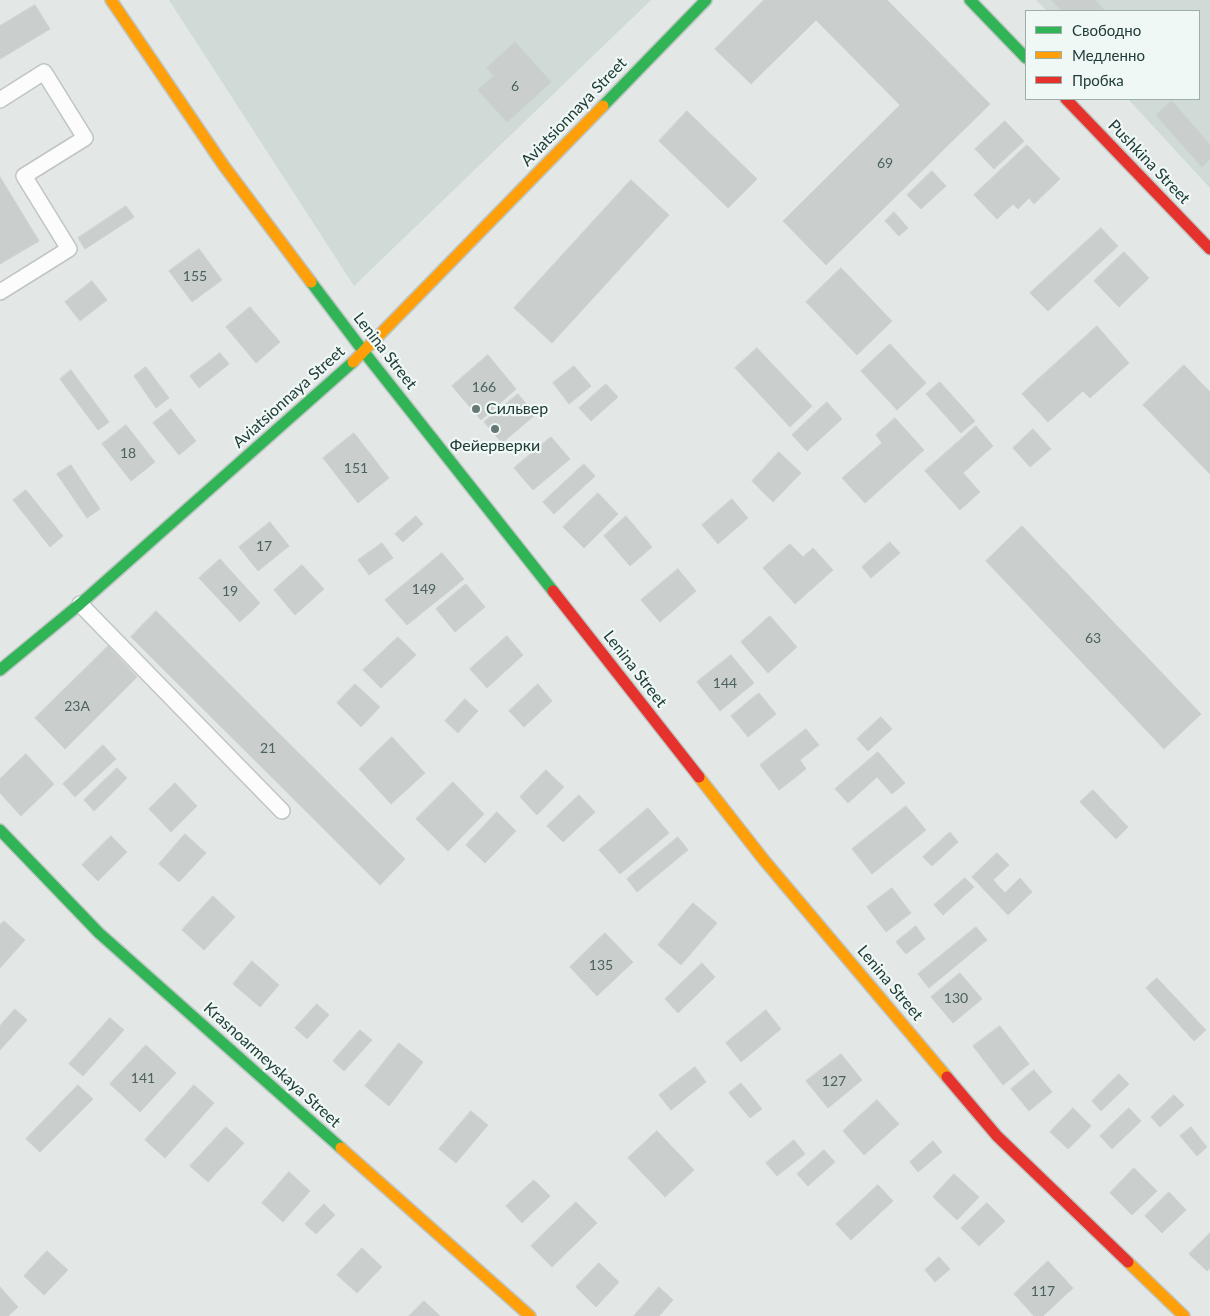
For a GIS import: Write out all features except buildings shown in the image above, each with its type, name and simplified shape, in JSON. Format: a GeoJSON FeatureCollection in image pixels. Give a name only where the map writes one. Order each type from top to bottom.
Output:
{"type":"FeatureCollection","features":[{"type":"Feature","properties":{"kind":"main road","name":"Lenina Street"},"geometry":{"type":"LineString","coordinates":[[112,0],[134,36],[224,166],[364,352],[764,860],[998,1136],[1184,1316]]}},
{"type":"Feature","properties":{"kind":"main road","name":"Aviatsionnaya Street"},"geometry":{"type":"LineString","coordinates":[[0,670],[80,604],[364,352],[706,0]]}},
{"type":"Feature","properties":{"kind":"main road"},"geometry":{"type":"LineString","coordinates":[[970,0],[1025,57]]}},
{"type":"Feature","properties":{"kind":"main road","name":"Pushkina Street"},"geometry":{"type":"LineString","coordinates":[[1067,100],[1210,249]]}},
{"type":"Feature","properties":{"kind":"main road","name":"Krasnoarmeyskaya Street"},"geometry":{"type":"LineString","coordinates":[[0,830],[99,933],[530,1316]]}},
{"type":"Feature","properties":{"kind":"lane"},"geometry":{"type":"LineString","coordinates":[[0,100],[44,72],[85,138],[24,176],[69,249],[0,292]]}},
{"type":"Feature","properties":{"kind":"lane"},"geometry":{"type":"LineString","coordinates":[[80,604],[282,811]]}},
{"type":"Feature","properties":{"kind":"shaded area"},"geometry":{"type":"Polygon","coordinates":[[[169,0],[651,0],[354,286],[169,0]]]}},
{"type":"Feature","properties":{"kind":"shaded area"},"geometry":{"type":"Polygon","coordinates":[[[1036,0],[1210,0],[1210,188],[1129,100],[1200,100],[1200,10],[1046,10],[1036,0]]]}},
{"type":"Feature","properties":{"kind":"traffic: fast"},"geometry":{"type":"LineString","coordinates":[[603,106],[706,0]]}},
{"type":"Feature","properties":{"kind":"traffic: fast"},"geometry":{"type":"LineString","coordinates":[[970,0],[1025,57]]}},
{"type":"Feature","properties":{"kind":"traffic: fast"},"geometry":{"type":"LineString","coordinates":[[311,282],[553,591]]}},
{"type":"Feature","properties":{"kind":"traffic: fast"},"geometry":{"type":"LineString","coordinates":[[0,670],[80,604],[353,362]]}},
{"type":"Feature","properties":{"kind":"traffic: fast"},"geometry":{"type":"LineString","coordinates":[[0,830],[99,933],[341,1148]]}},
{"type":"Feature","properties":{"kind":"traffic: slow"},"geometry":{"type":"LineString","coordinates":[[111,0],[224,166],[311,282]]}},
{"type":"Feature","properties":{"kind":"traffic: slow"},"geometry":{"type":"LineString","coordinates":[[353,362],[603,106]]}},
{"type":"Feature","properties":{"kind":"traffic: slow"},"geometry":{"type":"LineString","coordinates":[[699,777],[764,860],[947,1077]]}},
{"type":"Feature","properties":{"kind":"traffic: slow"},"geometry":{"type":"LineString","coordinates":[[341,1148],[530,1316]]}},
{"type":"Feature","properties":{"kind":"traffic: slow"},"geometry":{"type":"LineString","coordinates":[[1128,1262],[1184,1316]]}},
{"type":"Feature","properties":{"kind":"traffic: jam"},"geometry":{"type":"LineString","coordinates":[[1067,100],[1210,249]]}},
{"type":"Feature","properties":{"kind":"traffic: jam"},"geometry":{"type":"LineString","coordinates":[[553,591],[699,777]]}},
{"type":"Feature","properties":{"kind":"traffic: jam"},"geometry":{"type":"LineString","coordinates":[[947,1077],[997,1136],[1128,1262]]}},
{"type":"Feature","properties":{"kind":"place","name":"Сильвер"},"geometry":{"type":"Point","coordinates":[476,409]}},
{"type":"Feature","properties":{"kind":"place","name":"Фейерверки"},"geometry":{"type":"Point","coordinates":[495,429]}}]}
